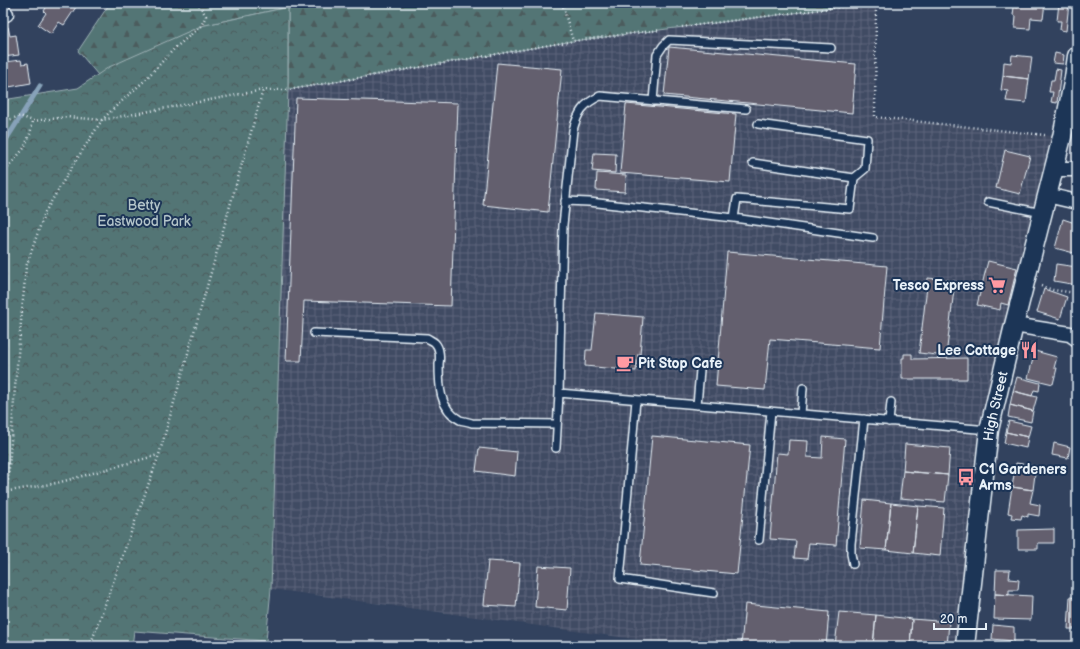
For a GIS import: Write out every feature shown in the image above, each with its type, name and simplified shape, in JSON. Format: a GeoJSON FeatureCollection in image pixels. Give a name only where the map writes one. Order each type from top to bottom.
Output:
{"type":"FeatureCollection","features":[{"type":"Feature","properties":{"kind":"street","name":"High Street"},"geometry":{"type":"LineString","coordinates":[[965,646],[989,430],[1062,137],[1077,56]]}},
{"type":"Feature","properties":{"kind":"street"},"geometry":{"type":"LineString","coordinates":[[1054,169],[1077,169]]}},
{"type":"Feature","properties":{"kind":"street"},"geometry":{"type":"LineString","coordinates":[[1047,195],[1077,202]]}},
{"type":"Feature","properties":{"kind":"street"},"geometry":{"type":"LineString","coordinates":[[1014,325],[1070,334],[1077,339]]}},
{"type":"Feature","properties":{"kind":"lane"},"geometry":{"type":"LineString","coordinates":[[653,101],[657,55],[669,40],[831,48]]}},
{"type":"Feature","properties":{"kind":"lane"},"geometry":{"type":"LineString","coordinates":[[556,448],[559,393],[562,236],[573,130],[580,110],[589,101],[600,96],[746,109]]}},
{"type":"Feature","properties":{"kind":"lane"},"geometry":{"type":"LineString","coordinates":[[734,218],[738,199],[850,209],[854,178],[865,169],[867,139],[758,124]]}},
{"type":"Feature","properties":{"kind":"lane"},"geometry":{"type":"LineString","coordinates":[[753,163],[854,178]]}},
{"type":"Feature","properties":{"kind":"lane"},"geometry":{"type":"LineString","coordinates":[[565,201],[589,202],[734,218],[873,238]]}},
{"type":"Feature","properties":{"kind":"lane"},"geometry":{"type":"LineString","coordinates":[[988,202],[1042,214]]}},
{"type":"Feature","properties":{"kind":"lane"},"geometry":{"type":"LineString","coordinates":[[314,333],[427,338],[435,342],[438,347],[440,358],[439,384],[442,398],[449,411],[461,420],[472,423],[557,424]]}},
{"type":"Feature","properties":{"kind":"lane"},"geometry":{"type":"LineString","coordinates":[[697,405],[700,370]]}},
{"type":"Feature","properties":{"kind":"lane"},"geometry":{"type":"LineString","coordinates":[[801,414],[803,388]]}},
{"type":"Feature","properties":{"kind":"lane"},"geometry":{"type":"LineString","coordinates":[[559,393],[989,430]]}},
{"type":"Feature","properties":{"kind":"lane"},"geometry":{"type":"LineString","coordinates":[[636,400],[620,579],[714,593]]}},
{"type":"Feature","properties":{"kind":"lane"},"geometry":{"type":"LineString","coordinates":[[889,422],[891,402]]}},
{"type":"Feature","properties":{"kind":"lane"},"geometry":{"type":"LineString","coordinates":[[759,540],[771,411]]}},
{"type":"Feature","properties":{"kind":"lane"},"geometry":{"type":"LineString","coordinates":[[853,564],[850,554],[864,419]]}},
{"type":"Feature","properties":{"kind":"path"},"geometry":{"type":"LineString","coordinates":[[3,491],[8,482],[26,267],[45,212],[102,120],[144,82],[175,48],[201,26],[206,16],[198,3]]}},
{"type":"Feature","properties":{"kind":"path"},"geometry":{"type":"LineString","coordinates":[[562,3],[573,41]]}},
{"type":"Feature","properties":{"kind":"path"},"geometry":{"type":"LineString","coordinates":[[675,28],[872,3]]}},
{"type":"Feature","properties":{"kind":"path"},"geometry":{"type":"LineString","coordinates":[[876,3],[875,118],[1062,137]]}},
{"type":"Feature","properties":{"kind":"path"},"geometry":{"type":"LineString","coordinates":[[3,122],[20,116],[33,121],[67,118],[102,120],[262,90],[288,90],[573,41],[667,29]]}},
{"type":"Feature","properties":{"kind":"path"},"geometry":{"type":"LineString","coordinates":[[90,646],[158,455],[262,90]]}},
{"type":"Feature","properties":{"kind":"path"},"geometry":{"type":"LineString","coordinates":[[3,174],[24,148],[30,134],[33,121]]}},
{"type":"Feature","properties":{"kind":"path"},"geometry":{"type":"LineString","coordinates":[[1025,281],[1053,290],[1077,293]]}},
{"type":"Feature","properties":{"kind":"path"},"geometry":{"type":"LineString","coordinates":[[3,491],[57,483],[158,455]]}},
{"type":"Feature","properties":{"kind":"shaded area"},"geometry":{"type":"Polygon","coordinates":[[[876,3],[875,117],[1062,137],[1014,325],[965,646],[685,646],[271,589],[288,90],[573,41],[876,3]]]}},
{"type":"Feature","properties":{"kind":"green space"},"geometry":{"type":"Polygon","coordinates":[[[110,3],[872,3],[573,41],[288,90],[288,7],[201,26],[98,75],[78,51],[110,3]]]}},
{"type":"Feature","properties":{"kind":"green space","name":"Betty Eastwood Park"},"geometry":{"type":"Polygon","coordinates":[[[288,7],[288,90],[271,589],[266,641],[134,631],[132,646],[3,646],[3,100],[78,88],[109,67],[201,26],[288,7]]]}},
{"type":"Feature","properties":{"kind":"building"},"geometry":{"type":"Polygon","coordinates":[[[49,3],[70,3],[76,7],[64,25],[59,22],[51,34],[38,25],[46,13],[44,11],[49,3]]]}},
{"type":"Feature","properties":{"kind":"building"},"geometry":{"type":"Polygon","coordinates":[[[1018,3],[1045,3],[1043,19],[1031,18],[1030,29],[1015,28],[1016,16],[1013,15],[1014,7],[1018,8],[1018,3]]]}},
{"type":"Feature","properties":{"kind":"building"},"geometry":{"type":"Polygon","coordinates":[[[1059,3],[1069,3],[1066,31],[1060,30],[1061,21],[1057,21],[1059,3]]]}},
{"type":"Feature","properties":{"kind":"building"},"geometry":{"type":"Polygon","coordinates":[[[8,27],[10,36],[16,35],[19,55],[3,57],[3,28],[8,27]]]}},
{"type":"Feature","properties":{"kind":"building"},"geometry":{"type":"Polygon","coordinates":[[[669,47],[856,64],[852,113],[664,95],[669,47]]]}},
{"type":"Feature","properties":{"kind":"building"},"geometry":{"type":"Polygon","coordinates":[[[1055,53],[1064,55],[1063,64],[1053,63],[1055,53]]]}},
{"type":"Feature","properties":{"kind":"building"},"geometry":{"type":"Polygon","coordinates":[[[1012,55],[1032,57],[1029,79],[1003,76],[1004,62],[1011,63],[1012,55]]]}},
{"type":"Feature","properties":{"kind":"building"},"geometry":{"type":"Polygon","coordinates":[[[21,60],[22,64],[28,63],[31,83],[9,87],[8,81],[4,82],[3,72],[6,71],[5,62],[21,60]]]}},
{"type":"Feature","properties":{"kind":"building"},"geometry":{"type":"Polygon","coordinates":[[[497,63],[562,69],[548,212],[483,205],[497,63]]]}},
{"type":"Feature","properties":{"kind":"building"},"geometry":{"type":"Polygon","coordinates":[[[1056,69],[1061,70],[1057,103],[1051,102],[1053,92],[1049,92],[1051,80],[1054,80],[1056,69]]]}},
{"type":"Feature","properties":{"kind":"building"},"geometry":{"type":"Polygon","coordinates":[[[1003,76],[1029,79],[1026,103],[1006,101],[1008,91],[1001,90],[1003,76]]]}},
{"type":"Feature","properties":{"kind":"building"},"geometry":{"type":"Polygon","coordinates":[[[296,98],[458,103],[451,306],[304,301],[301,361],[286,361],[296,98]]]}},
{"type":"Feature","properties":{"kind":"building"},"geometry":{"type":"Polygon","coordinates":[[[626,104],[736,114],[730,182],[620,173],[626,104]]]}},
{"type":"Feature","properties":{"kind":"building"},"geometry":{"type":"Polygon","coordinates":[[[1005,150],[1030,156],[1020,194],[996,188],[1005,150]]]}},
{"type":"Feature","properties":{"kind":"building"},"geometry":{"type":"Polygon","coordinates":[[[594,153],[616,154],[615,173],[592,171],[594,153]]]}},
{"type":"Feature","properties":{"kind":"building"},"geometry":{"type":"Polygon","coordinates":[[[597,173],[626,175],[625,192],[596,190],[597,173]]]}},
{"type":"Feature","properties":{"kind":"building"},"geometry":{"type":"Polygon","coordinates":[[[1063,219],[1075,223],[1073,231],[1077,232],[1077,242],[1074,253],[1055,248],[1063,219]]]}},
{"type":"Feature","properties":{"kind":"building"},"geometry":{"type":"Polygon","coordinates":[[[727,252],[887,266],[880,348],[770,339],[765,390],[716,386],[727,252]]]}},
{"type":"Feature","properties":{"kind":"building","name":"Tesco Express"},"geometry":{"type":"Polygon","coordinates":[[[988,261],[1017,268],[1008,305],[1001,303],[1000,310],[977,305],[988,261]]]}},
{"type":"Feature","properties":{"kind":"building"},"geometry":{"type":"Polygon","coordinates":[[[1056,264],[1077,267],[1077,285],[1054,281],[1056,264]]]}},
{"type":"Feature","properties":{"kind":"building"},"geometry":{"type":"Polygon","coordinates":[[[928,278],[955,281],[946,356],[919,353],[928,278]]]}},
{"type":"Feature","properties":{"kind":"building"},"geometry":{"type":"Polygon","coordinates":[[[1044,289],[1067,297],[1060,319],[1037,312],[1044,289]]]}},
{"type":"Feature","properties":{"kind":"building"},"geometry":{"type":"Polygon","coordinates":[[[596,313],[643,317],[640,355],[638,354],[636,371],[585,366],[586,350],[592,350],[596,313]]]}},
{"type":"Feature","properties":{"kind":"building"},"geometry":{"type":"Polygon","coordinates":[[[1035,351],[1057,357],[1054,368],[1057,368],[1053,384],[1028,378],[1035,351]]]}},
{"type":"Feature","properties":{"kind":"building"},"geometry":{"type":"Polygon","coordinates":[[[904,354],[912,354],[912,359],[967,358],[967,379],[902,379],[902,358],[904,358],[904,354]]]}},
{"type":"Feature","properties":{"kind":"building"},"geometry":{"type":"Polygon","coordinates":[[[1075,372],[1077,372],[1077,386],[1074,385],[1075,372]]]}},
{"type":"Feature","properties":{"kind":"building"},"geometry":{"type":"Polygon","coordinates":[[[1017,377],[1040,383],[1039,391],[1034,390],[1032,396],[1013,391],[1017,377]]]}},
{"type":"Feature","properties":{"kind":"building"},"geometry":{"type":"Polygon","coordinates":[[[1013,391],[1037,397],[1033,411],[1010,405],[1013,391]]]}},
{"type":"Feature","properties":{"kind":"building"},"geometry":{"type":"Polygon","coordinates":[[[1010,405],[1033,411],[1031,422],[1008,417],[1010,405]]]}},
{"type":"Feature","properties":{"kind":"building"},"geometry":{"type":"Polygon","coordinates":[[[1009,421],[1031,426],[1028,437],[1006,432],[1009,421]]]}},
{"type":"Feature","properties":{"kind":"building"},"geometry":{"type":"Polygon","coordinates":[[[1006,432],[1028,437],[1026,448],[1004,443],[1006,432]]]}},
{"type":"Feature","properties":{"kind":"building"},"geometry":{"type":"Polygon","coordinates":[[[652,436],[750,445],[737,574],[640,565],[652,436]]]}},
{"type":"Feature","properties":{"kind":"building"},"geometry":{"type":"Polygon","coordinates":[[[823,437],[845,439],[836,545],[809,543],[807,559],[794,558],[796,541],[770,539],[777,453],[788,454],[789,440],[808,441],[807,457],[822,458],[823,437]]]}},
{"type":"Feature","properties":{"kind":"building"},"geometry":{"type":"Polygon","coordinates":[[[1054,443],[1070,447],[1068,458],[1052,455],[1054,443]]]}},
{"type":"Feature","properties":{"kind":"building"},"geometry":{"type":"Polygon","coordinates":[[[905,444],[950,448],[948,475],[903,471],[905,444]]]}},
{"type":"Feature","properties":{"kind":"building"},"geometry":{"type":"Polygon","coordinates":[[[479,448],[517,452],[515,476],[476,471],[479,448]]]}},
{"type":"Feature","properties":{"kind":"building"},"geometry":{"type":"Polygon","coordinates":[[[1016,463],[1036,466],[1033,490],[1012,487],[1016,463]]]}},
{"type":"Feature","properties":{"kind":"building"},"geometry":{"type":"Polygon","coordinates":[[[903,471],[948,475],[945,502],[900,498],[903,471]]]}},
{"type":"Feature","properties":{"kind":"building"},"geometry":{"type":"Polygon","coordinates":[[[1012,487],[1033,490],[1030,503],[1040,505],[1039,516],[1028,514],[1028,517],[1022,515],[1021,519],[1011,518],[1012,514],[1008,513],[1012,487]]]}},
{"type":"Feature","properties":{"kind":"building"},"geometry":{"type":"Polygon","coordinates":[[[864,500],[891,503],[886,550],[860,548],[864,500]]]}},
{"type":"Feature","properties":{"kind":"building"},"geometry":{"type":"Polygon","coordinates":[[[891,503],[918,506],[913,553],[886,550],[891,503]]]}},
{"type":"Feature","properties":{"kind":"building"},"geometry":{"type":"Polygon","coordinates":[[[918,506],[944,508],[940,556],[913,553],[918,506]]]}},
{"type":"Feature","properties":{"kind":"building"},"geometry":{"type":"Polygon","coordinates":[[[1054,529],[1054,543],[1038,543],[1038,549],[1018,549],[1018,530],[1054,529]]]}},
{"type":"Feature","properties":{"kind":"building"},"geometry":{"type":"Polygon","coordinates":[[[488,561],[520,563],[516,607],[484,605],[488,561]]]}},
{"type":"Feature","properties":{"kind":"building"},"geometry":{"type":"Polygon","coordinates":[[[538,566],[570,568],[567,610],[535,607],[538,566]]]}},
{"type":"Feature","properties":{"kind":"building"},"geometry":{"type":"Polygon","coordinates":[[[996,570],[1010,570],[1009,579],[1019,580],[1018,590],[1009,590],[1009,595],[995,594],[996,570]]]}},
{"type":"Feature","properties":{"kind":"building"},"geometry":{"type":"Polygon","coordinates":[[[995,594],[1032,596],[1031,620],[994,619],[995,594]]]}},
{"type":"Feature","properties":{"kind":"building"},"geometry":{"type":"Polygon","coordinates":[[[1070,597],[1077,598],[1077,629],[1068,629],[1070,597]]]}},
{"type":"Feature","properties":{"kind":"building"},"geometry":{"type":"Polygon","coordinates":[[[745,604],[829,612],[826,646],[741,646],[745,604]]]}},
{"type":"Feature","properties":{"kind":"building"},"geometry":{"type":"Polygon","coordinates":[[[839,612],[876,615],[873,646],[835,646],[839,612]]]}},
{"type":"Feature","properties":{"kind":"building"},"geometry":{"type":"Polygon","coordinates":[[[876,615],[912,619],[910,646],[873,646],[876,615]]]}},
{"type":"Feature","properties":{"kind":"building"},"geometry":{"type":"Polygon","coordinates":[[[912,619],[949,622],[947,646],[910,646],[912,619]]]}},
{"type":"Feature","properties":{"kind":"building"},"geometry":{"type":"Polygon","coordinates":[[[993,625],[1014,627],[1014,641],[992,639],[993,625]]]}},
{"type":"Feature","properties":{"kind":"waterway"},"geometry":{"type":"LineString","coordinates":[[4,143],[40,86]]}},
{"type":"Feature","properties":{"kind":"place","name":"Tesco Express"},"geometry":{"type":"Point","coordinates":[997,285]}},
{"type":"Feature","properties":{"kind":"place","name":"Lee Cottage"},"geometry":{"type":"Point","coordinates":[1029,350]}},
{"type":"Feature","properties":{"kind":"place","name":"Pit Stop Cafe"},"geometry":{"type":"Point","coordinates":[625,363]}},
{"type":"Feature","properties":{"kind":"place","name":"C1 Gardeners Arms"},"geometry":{"type":"Point","coordinates":[966,477]}}]}
